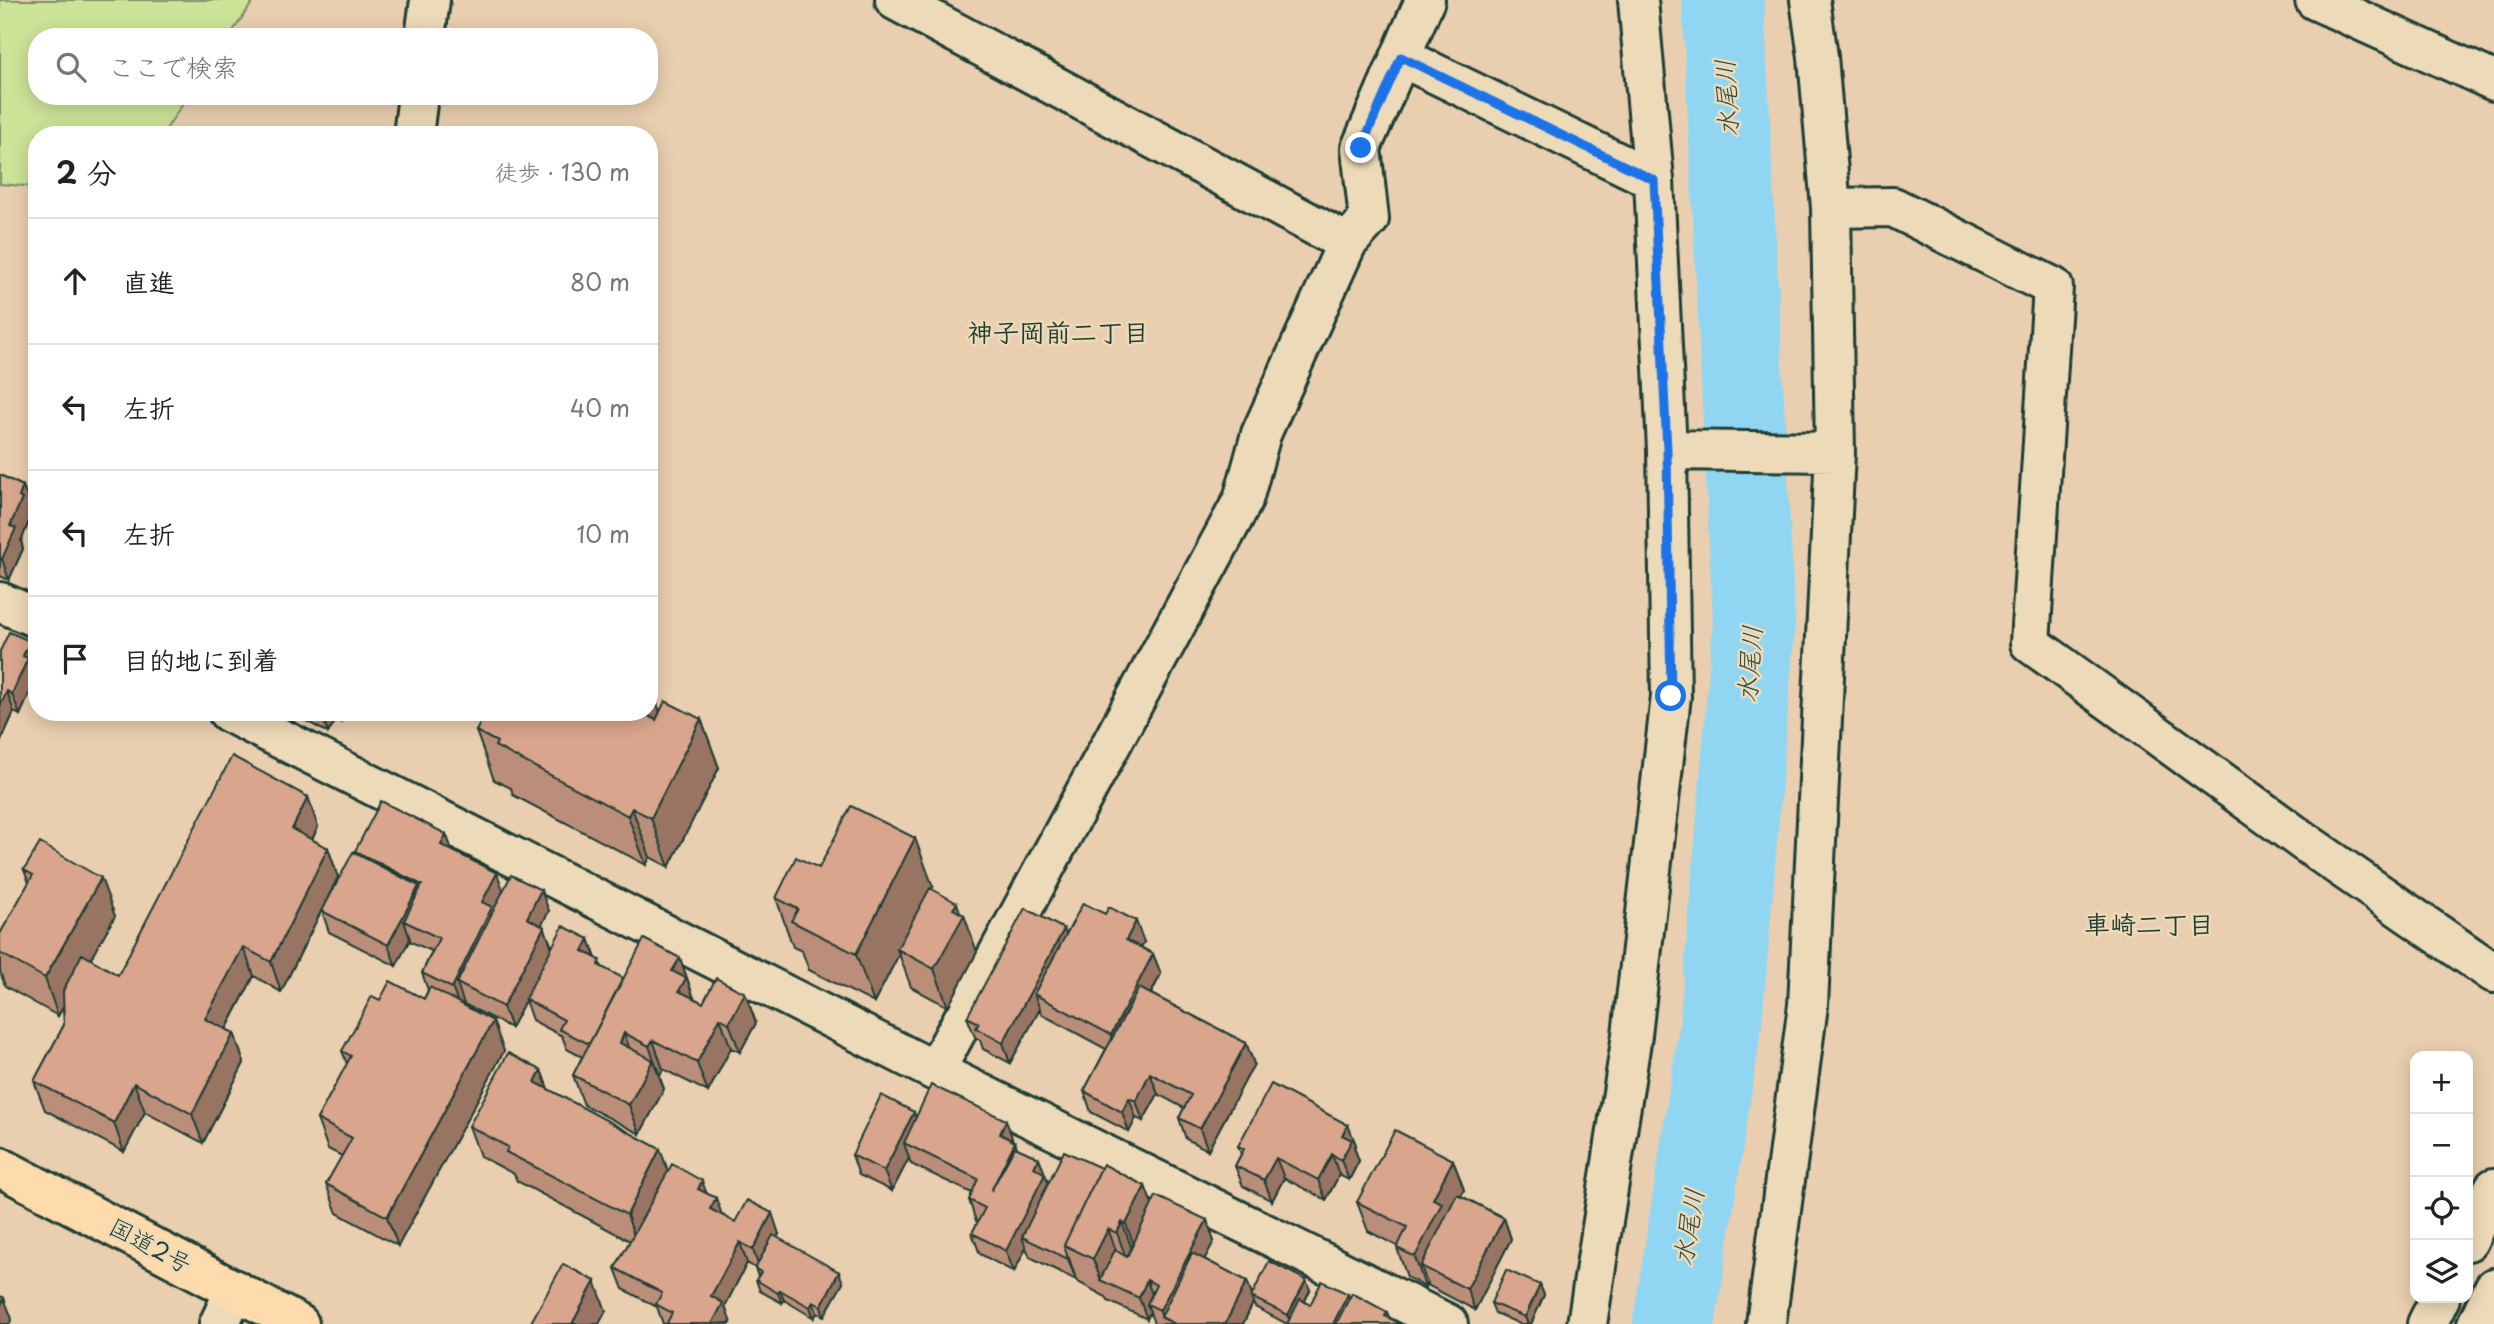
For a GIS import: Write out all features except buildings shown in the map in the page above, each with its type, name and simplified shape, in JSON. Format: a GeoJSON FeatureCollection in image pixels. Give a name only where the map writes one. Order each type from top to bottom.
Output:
{"type":"FeatureCollection","features":[{"type":"Feature","properties":{"kind":"highway","name":"国道2号"},"geometry":{"type":"LineString","coordinates":[[0,1167],[227,1307],[299,1324]]}},
{"type":"Feature","properties":{"kind":"street"},"geometry":{"type":"LineString","coordinates":[[426,28],[430,0]]}},
{"type":"Feature","properties":{"kind":"street"},"geometry":{"type":"LineString","coordinates":[[895,0],[1347,243]]}},
{"type":"Feature","properties":{"kind":"street"},"geometry":{"type":"LineString","coordinates":[[935,1071],[1243,500],[1261,434],[1347,243],[1369,219],[1361,148],[1425,0]]}},
{"type":"Feature","properties":{"kind":"street"},"geometry":{"type":"LineString","coordinates":[[1587,1324],[1632,1035],[1671,696],[1667,450],[1654,180],[1638,0]]}},
{"type":"Feature","properties":{"kind":"street"},"geometry":{"type":"LineString","coordinates":[[1766,1324],[1808,1005],[1835,452],[1831,208],[1818,57],[1810,0]]}},
{"type":"Feature","properties":{"kind":"street"},"geometry":{"type":"LineString","coordinates":[[2315,0],[2494,81]]}},
{"type":"Feature","properties":{"kind":"street"},"geometry":{"type":"LineString","coordinates":[[1401,57],[1654,180]]}},
{"type":"Feature","properties":{"kind":"street"},"geometry":{"type":"LineString","coordinates":[[414,126],[417,105]]}},
{"type":"Feature","properties":{"kind":"street"},"geometry":{"type":"LineString","coordinates":[[1831,208],[1893,207],[2053,287],[2030,643],[2306,843],[2494,973]]}},
{"type":"Feature","properties":{"kind":"street"},"geometry":{"type":"LineString","coordinates":[[1667,450],[1835,452]]}},
{"type":"Feature","properties":{"kind":"street"},"geometry":{"type":"LineString","coordinates":[[0,602],[28,614]]}},
{"type":"Feature","properties":{"kind":"street"},"geometry":{"type":"LineString","coordinates":[[246,721],[935,1071],[1448,1324]]}},
{"type":"Feature","properties":{"kind":"street"},"geometry":{"type":"LineString","coordinates":[[2468,1240],[2494,1188]]}},
{"type":"Feature","properties":{"kind":"street"},"geometry":{"type":"LineString","coordinates":[[2477,1324],[2494,1289]]}},
{"type":"Feature","properties":{"kind":"street"},"geometry":{"type":"LineString","coordinates":[[2427,1324],[2438,1303]]}},
{"type":"Feature","properties":{"kind":"green space"},"geometry":{"type":"Polygon","coordinates":[[[0,0],[254,0],[235,28],[28,28],[28,105],[182,105],[168,126],[28,126],[28,186],[0,184],[0,0]]]}},
{"type":"Feature","properties":{"kind":"waterway","name":"水尾川"},"geometry":{"type":"LineString","coordinates":[[1674,1324],[1721,1023],[1754,622],[1723,0]]}},
{"type":"Feature","properties":{"kind":"district","name":"神子岡前二丁目"},"geometry":{"type":"Point","coordinates":[1058,333]}},
{"type":"Feature","properties":{"kind":"district","name":"車崎二丁目"},"geometry":{"type":"Point","coordinates":[2149,925]}},
{"type":"Feature","properties":{"kind":"route"},"geometry":{"type":"LineString","coordinates":[[1361,148],[1401,57],[1654,180],[1667,450],[1671,696]]}}]}
